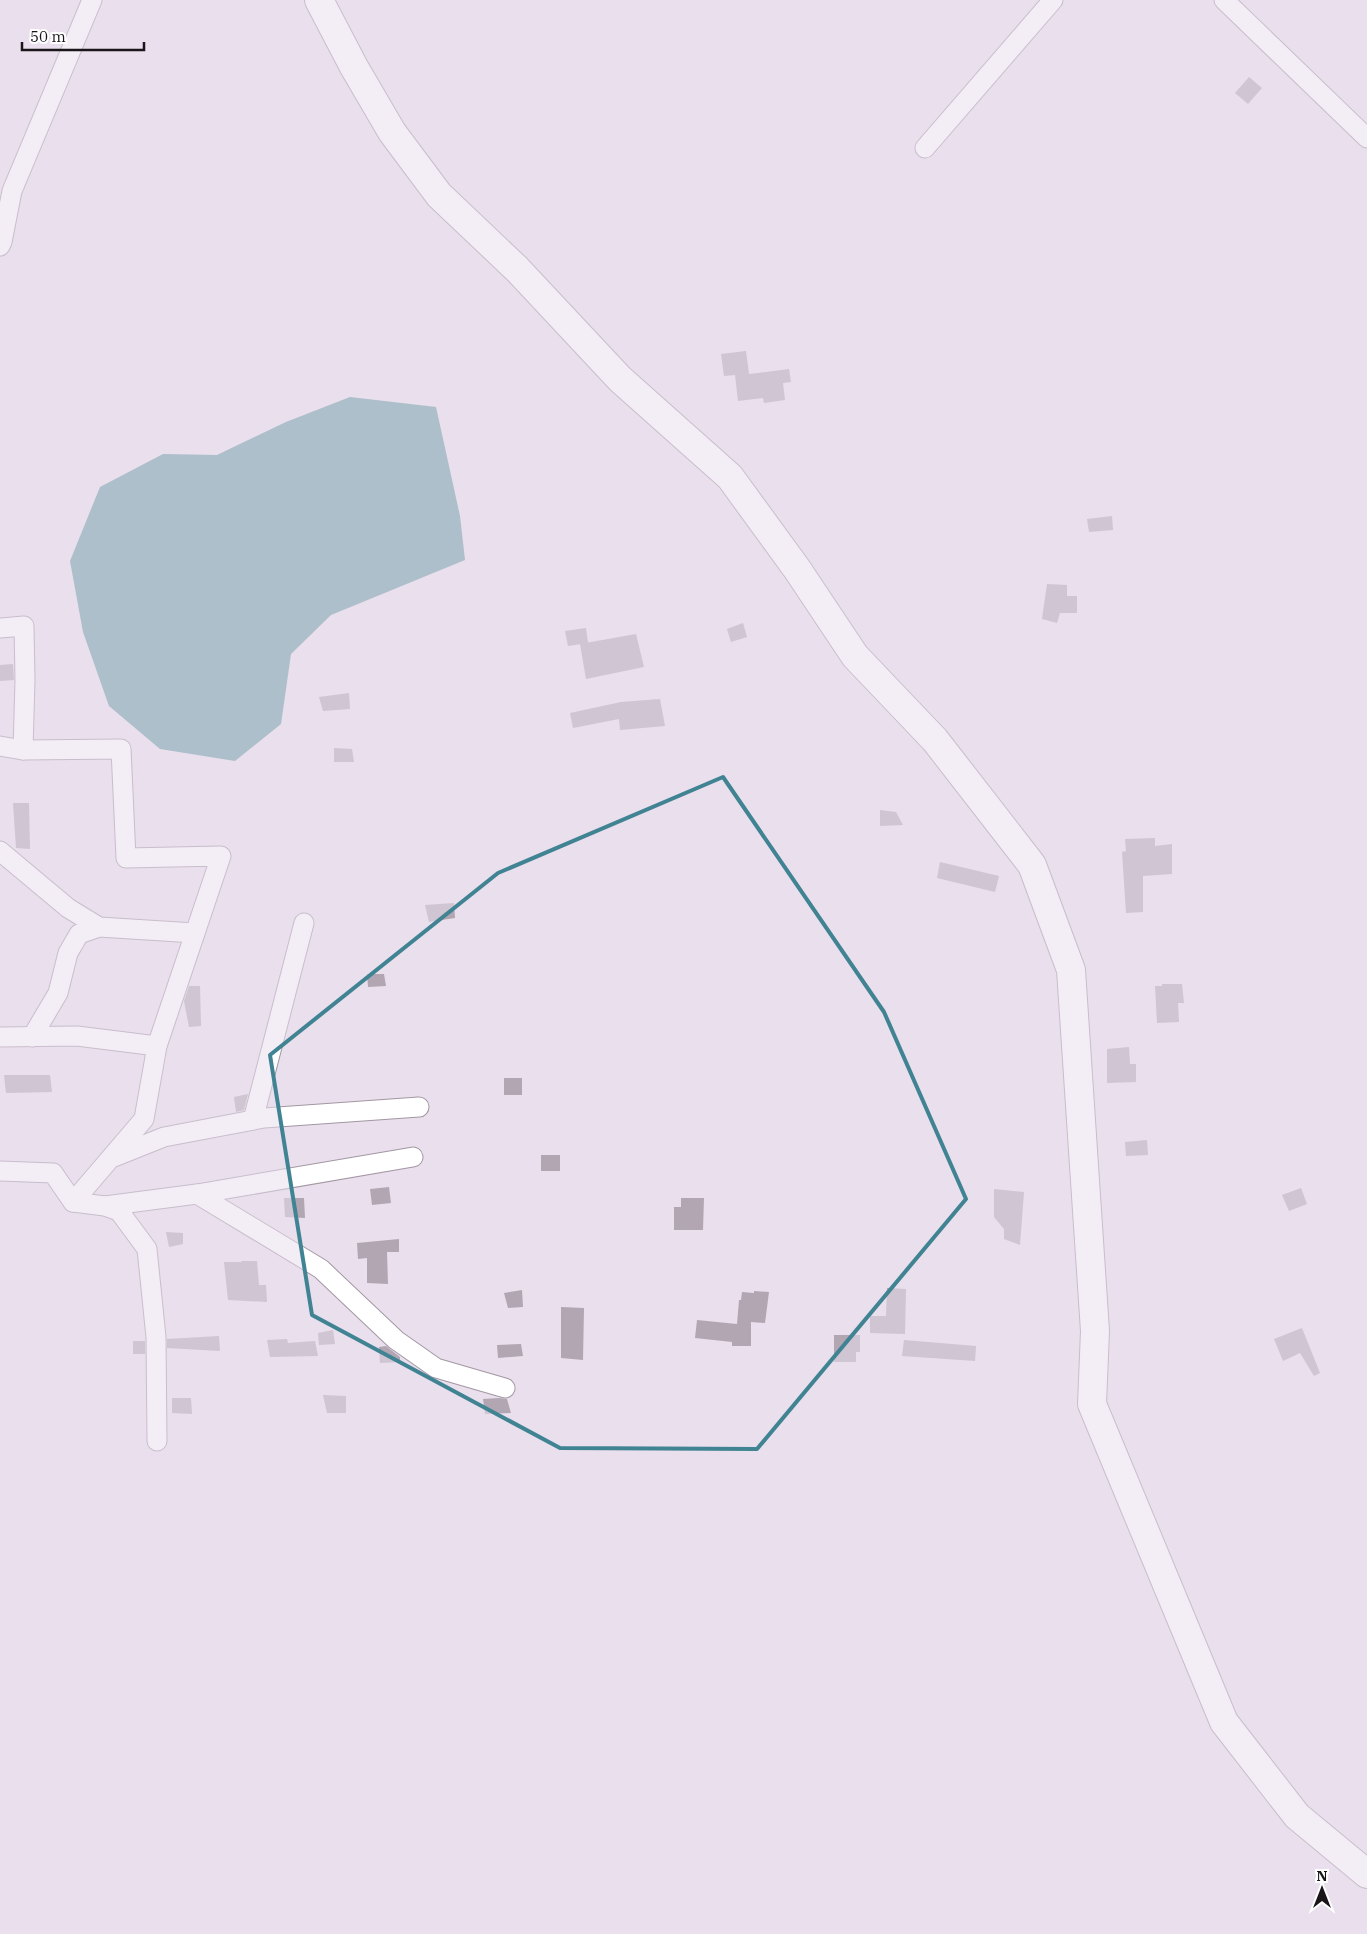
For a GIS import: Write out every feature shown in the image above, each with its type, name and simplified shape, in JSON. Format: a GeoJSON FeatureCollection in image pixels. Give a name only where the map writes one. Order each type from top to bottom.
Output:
{"type":"FeatureCollection","features":[{"type":"Feature","properties":{"kind":"street"},"geometry":{"type":"LineString","coordinates":[[0,246],[12,191],[92,0]]}},
{"type":"Feature","properties":{"kind":"street"},"geometry":{"type":"LineString","coordinates":[[319,0],[354,67],[392,132],[439,195],[517,270],[620,379],[730,477],[797,569],[854,656],[935,740],[1032,865],[1071,970],[1095,1331],[1092,1404],[1224,1722],[1297,1816],[1367,1874]]}},
{"type":"Feature","properties":{"kind":"street"},"geometry":{"type":"LineString","coordinates":[[925,148],[1053,0]]}},
{"type":"Feature","properties":{"kind":"street"},"geometry":{"type":"LineString","coordinates":[[1224,0],[1367,138]]}},
{"type":"Feature","properties":{"kind":"street"},"geometry":{"type":"LineString","coordinates":[[0,628],[24,626],[23,750]]}},
{"type":"Feature","properties":{"kind":"street"},"geometry":{"type":"LineString","coordinates":[[0,746],[23,750],[121,749],[126,858],[221,856],[157,1046],[144,1119],[73,1202]]}},
{"type":"Feature","properties":{"kind":"street"},"geometry":{"type":"LineString","coordinates":[[0,852],[68,908],[100,927]]}},
{"type":"Feature","properties":{"kind":"street"},"geometry":{"type":"LineString","coordinates":[[253,1120],[304,923]]}},
{"type":"Feature","properties":{"kind":"street"},"geometry":{"type":"LineString","coordinates":[[32,1037],[58,993],[68,953],[78,934],[100,927],[195,933]]}},
{"type":"Feature","properties":{"kind":"street"},"geometry":{"type":"LineString","coordinates":[[0,1037],[78,1036],[157,1046]]}},
{"type":"Feature","properties":{"kind":"street"},"geometry":{"type":"LineString","coordinates":[[110,1159],[164,1137],[253,1120],[419,1107]]}},
{"type":"Feature","properties":{"kind":"street"},"geometry":{"type":"LineString","coordinates":[[105,1206],[197,1194],[413,1157]]}},
{"type":"Feature","properties":{"kind":"street"},"geometry":{"type":"LineString","coordinates":[[0,1171],[53,1174],[73,1202],[105,1206],[119,1211],[146,1249],[156,1337],[157,1441]]}},
{"type":"Feature","properties":{"kind":"street"},"geometry":{"type":"LineString","coordinates":[[197,1194],[321,1268],[396,1340],[436,1368],[505,1388]]}},
{"type":"Feature","properties":{"kind":"highlighted area"},"geometry":{"type":"Polygon","coordinates":[[[723,777],[884,1012],[966,1199],[757,1449],[560,1448],[312,1315],[270,1055],[498,873],[723,777]]]}},
{"type":"Feature","properties":{"kind":"water"},"geometry":{"type":"Polygon","coordinates":[[[350,397],[436,407],[460,516],[465,560],[331,615],[291,654],[281,724],[235,761],[160,749],[109,706],[83,632],[70,561],[100,487],[163,454],[217,455],[286,422],[350,397]]]}},
{"type":"Feature","properties":{"kind":"building"},"geometry":{"type":"Polygon","coordinates":[[[1249,77],[1262,88],[1248,104],[1235,93],[1249,77]]]}},
{"type":"Feature","properties":{"kind":"building"},"geometry":{"type":"Polygon","coordinates":[[[746,351],[749,374],[789,369],[791,382],[783,383],[785,400],[764,403],[763,398],[738,401],[735,375],[724,376],[721,354],[746,351]]]}},
{"type":"Feature","properties":{"kind":"building"},"geometry":{"type":"Polygon","coordinates":[[[1112,516],[1113,530],[1089,532],[1087,519],[1112,516]]]}},
{"type":"Feature","properties":{"kind":"building"},"geometry":{"type":"Polygon","coordinates":[[[1047,584],[1067,585],[1067,596],[1077,596],[1077,613],[1060,613],[1057,623],[1042,619],[1047,584]]]}},
{"type":"Feature","properties":{"kind":"building"},"geometry":{"type":"Polygon","coordinates":[[[743,623],[747,637],[731,642],[727,629],[743,623]]]}},
{"type":"Feature","properties":{"kind":"building"},"geometry":{"type":"Polygon","coordinates":[[[586,628],[588,643],[568,646],[565,631],[586,628]]]}},
{"type":"Feature","properties":{"kind":"building"},"geometry":{"type":"Polygon","coordinates":[[[636,634],[644,667],[586,679],[580,644],[636,634]]]}},
{"type":"Feature","properties":{"kind":"building"},"geometry":{"type":"Polygon","coordinates":[[[13,664],[14,680],[0,681],[0,665],[13,664]]]}},
{"type":"Feature","properties":{"kind":"building"},"geometry":{"type":"Polygon","coordinates":[[[349,693],[350,709],[323,711],[319,697],[349,693]]]}},
{"type":"Feature","properties":{"kind":"building"},"geometry":{"type":"Polygon","coordinates":[[[660,699],[665,726],[620,730],[619,719],[573,728],[570,713],[621,702],[660,699]]]}},
{"type":"Feature","properties":{"kind":"building"},"geometry":{"type":"Polygon","coordinates":[[[334,748],[352,749],[354,762],[334,762],[334,748]]]}},
{"type":"Feature","properties":{"kind":"building"},"geometry":{"type":"Polygon","coordinates":[[[13,803],[29,803],[30,849],[16,848],[13,803]]]}},
{"type":"Feature","properties":{"kind":"building"},"geometry":{"type":"Polygon","coordinates":[[[880,810],[896,812],[903,825],[880,826],[880,810]]]}},
{"type":"Feature","properties":{"kind":"building"},"geometry":{"type":"Polygon","coordinates":[[[1155,838],[1155,846],[1172,844],[1172,874],[1143,876],[1143,912],[1126,913],[1122,852],[1126,851],[1125,839],[1155,838]]]}},
{"type":"Feature","properties":{"kind":"building"},"geometry":{"type":"Polygon","coordinates":[[[940,862],[999,876],[995,892],[937,878],[940,862]]]}},
{"type":"Feature","properties":{"kind":"building"},"geometry":{"type":"Polygon","coordinates":[[[454,903],[455,918],[429,922],[425,905],[454,903]]]}},
{"type":"Feature","properties":{"kind":"building"},"geometry":{"type":"Polygon","coordinates":[[[367,974],[384,974],[386,986],[368,987],[367,974]]]}},
{"type":"Feature","properties":{"kind":"building"},"geometry":{"type":"Polygon","coordinates":[[[1162,984],[1182,984],[1184,1003],[1178,1003],[1179,1022],[1157,1023],[1155,986],[1162,986],[1162,984]]]}},
{"type":"Feature","properties":{"kind":"building"},"geometry":{"type":"Polygon","coordinates":[[[189,986],[200,986],[201,1026],[189,1027],[184,1001],[189,986]]]}},
{"type":"Feature","properties":{"kind":"building"},"geometry":{"type":"Polygon","coordinates":[[[1129,1047],[1130,1064],[1136,1064],[1136,1082],[1107,1083],[1107,1049],[1129,1047]]]}},
{"type":"Feature","properties":{"kind":"building"},"geometry":{"type":"Polygon","coordinates":[[[4,1075],[50,1075],[52,1092],[6,1093],[4,1075]]]}},
{"type":"Feature","properties":{"kind":"building"},"geometry":{"type":"Polygon","coordinates":[[[504,1078],[522,1078],[522,1095],[504,1095],[504,1078]]]}},
{"type":"Feature","properties":{"kind":"building"},"geometry":{"type":"Polygon","coordinates":[[[248,1094],[244,1110],[236,1112],[234,1097],[248,1094]]]}},
{"type":"Feature","properties":{"kind":"building"},"geometry":{"type":"Polygon","coordinates":[[[1147,1140],[1148,1155],[1126,1156],[1125,1142],[1147,1140]]]}},
{"type":"Feature","properties":{"kind":"building"},"geometry":{"type":"Polygon","coordinates":[[[541,1155],[560,1155],[560,1171],[541,1171],[541,1155]]]}},
{"type":"Feature","properties":{"kind":"building"},"geometry":{"type":"Polygon","coordinates":[[[389,1187],[391,1203],[372,1205],[370,1189],[389,1187]]]}},
{"type":"Feature","properties":{"kind":"building"},"geometry":{"type":"Polygon","coordinates":[[[1301,1188],[1307,1204],[1289,1211],[1282,1195],[1301,1188]]]}},
{"type":"Feature","properties":{"kind":"building"},"geometry":{"type":"Polygon","coordinates":[[[994,1189],[1024,1192],[1020,1245],[1004,1239],[1004,1229],[994,1217],[994,1189]]]}},
{"type":"Feature","properties":{"kind":"building"},"geometry":{"type":"Polygon","coordinates":[[[284,1198],[304,1198],[305,1218],[285,1217],[284,1198]]]}},
{"type":"Feature","properties":{"kind":"building"},"geometry":{"type":"Polygon","coordinates":[[[681,1198],[704,1198],[703,1230],[674,1230],[674,1207],[681,1207],[681,1198]]]}},
{"type":"Feature","properties":{"kind":"building"},"geometry":{"type":"Polygon","coordinates":[[[166,1232],[183,1233],[183,1244],[169,1247],[166,1232]]]}},
{"type":"Feature","properties":{"kind":"building"},"geometry":{"type":"Polygon","coordinates":[[[399,1239],[399,1252],[387,1252],[388,1284],[367,1283],[367,1258],[358,1259],[357,1243],[399,1239]]]}},
{"type":"Feature","properties":{"kind":"building"},"geometry":{"type":"Polygon","coordinates":[[[257,1261],[259,1285],[266,1285],[267,1302],[228,1300],[224,1262],[257,1261]]]}},
{"type":"Feature","properties":{"kind":"building"},"geometry":{"type":"Polygon","coordinates":[[[887,1288],[906,1289],[905,1334],[870,1333],[870,1316],[886,1316],[887,1288]]]}},
{"type":"Feature","properties":{"kind":"building"},"geometry":{"type":"Polygon","coordinates":[[[522,1290],[523,1307],[508,1308],[504,1293],[522,1290]]]}},
{"type":"Feature","properties":{"kind":"building"},"geometry":{"type":"Polygon","coordinates":[[[754,1291],[769,1292],[765,1323],[751,1322],[751,1346],[732,1346],[732,1342],[695,1338],[697,1320],[737,1324],[739,1300],[741,1300],[742,1292],[754,1293],[754,1291]]]}},
{"type":"Feature","properties":{"kind":"building"},"geometry":{"type":"Polygon","coordinates":[[[561,1307],[584,1308],[583,1360],[561,1358],[561,1307]]]}},
{"type":"Feature","properties":{"kind":"building"},"geometry":{"type":"Polygon","coordinates":[[[1302,1328],[1320,1373],[1314,1376],[1300,1353],[1283,1361],[1274,1339],[1302,1328]]]}},
{"type":"Feature","properties":{"kind":"building"},"geometry":{"type":"Polygon","coordinates":[[[333,1330],[335,1344],[319,1345],[318,1333],[333,1330]]]}},
{"type":"Feature","properties":{"kind":"building"},"geometry":{"type":"Polygon","coordinates":[[[834,1335],[860,1335],[860,1352],[856,1352],[856,1362],[834,1362],[834,1335]]]}},
{"type":"Feature","properties":{"kind":"building"},"geometry":{"type":"Polygon","coordinates":[[[219,1336],[220,1351],[167,1348],[167,1339],[219,1336]]]}},
{"type":"Feature","properties":{"kind":"building"},"geometry":{"type":"Polygon","coordinates":[[[287,1339],[288,1343],[315,1341],[318,1356],[270,1357],[267,1340],[287,1339]]]}},
{"type":"Feature","properties":{"kind":"building"},"geometry":{"type":"Polygon","coordinates":[[[904,1340],[976,1346],[975,1361],[902,1356],[904,1340]]]}},
{"type":"Feature","properties":{"kind":"building"},"geometry":{"type":"Polygon","coordinates":[[[133,1341],[145,1341],[145,1354],[133,1354],[133,1341]]]}},
{"type":"Feature","properties":{"kind":"building"},"geometry":{"type":"Polygon","coordinates":[[[521,1344],[523,1356],[498,1358],[497,1345],[521,1344]]]}},
{"type":"Feature","properties":{"kind":"building"},"geometry":{"type":"Polygon","coordinates":[[[386,1346],[400,1357],[400,1362],[380,1363],[379,1347],[386,1346]]]}},
{"type":"Feature","properties":{"kind":"building"},"geometry":{"type":"Polygon","coordinates":[[[323,1395],[346,1396],[346,1413],[327,1413],[323,1395]]]}},
{"type":"Feature","properties":{"kind":"building"},"geometry":{"type":"Polygon","coordinates":[[[172,1398],[191,1398],[192,1414],[172,1413],[172,1398]]]}},
{"type":"Feature","properties":{"kind":"building"},"geometry":{"type":"Polygon","coordinates":[[[483,1399],[507,1399],[511,1413],[485,1414],[483,1399]]]}}]}
